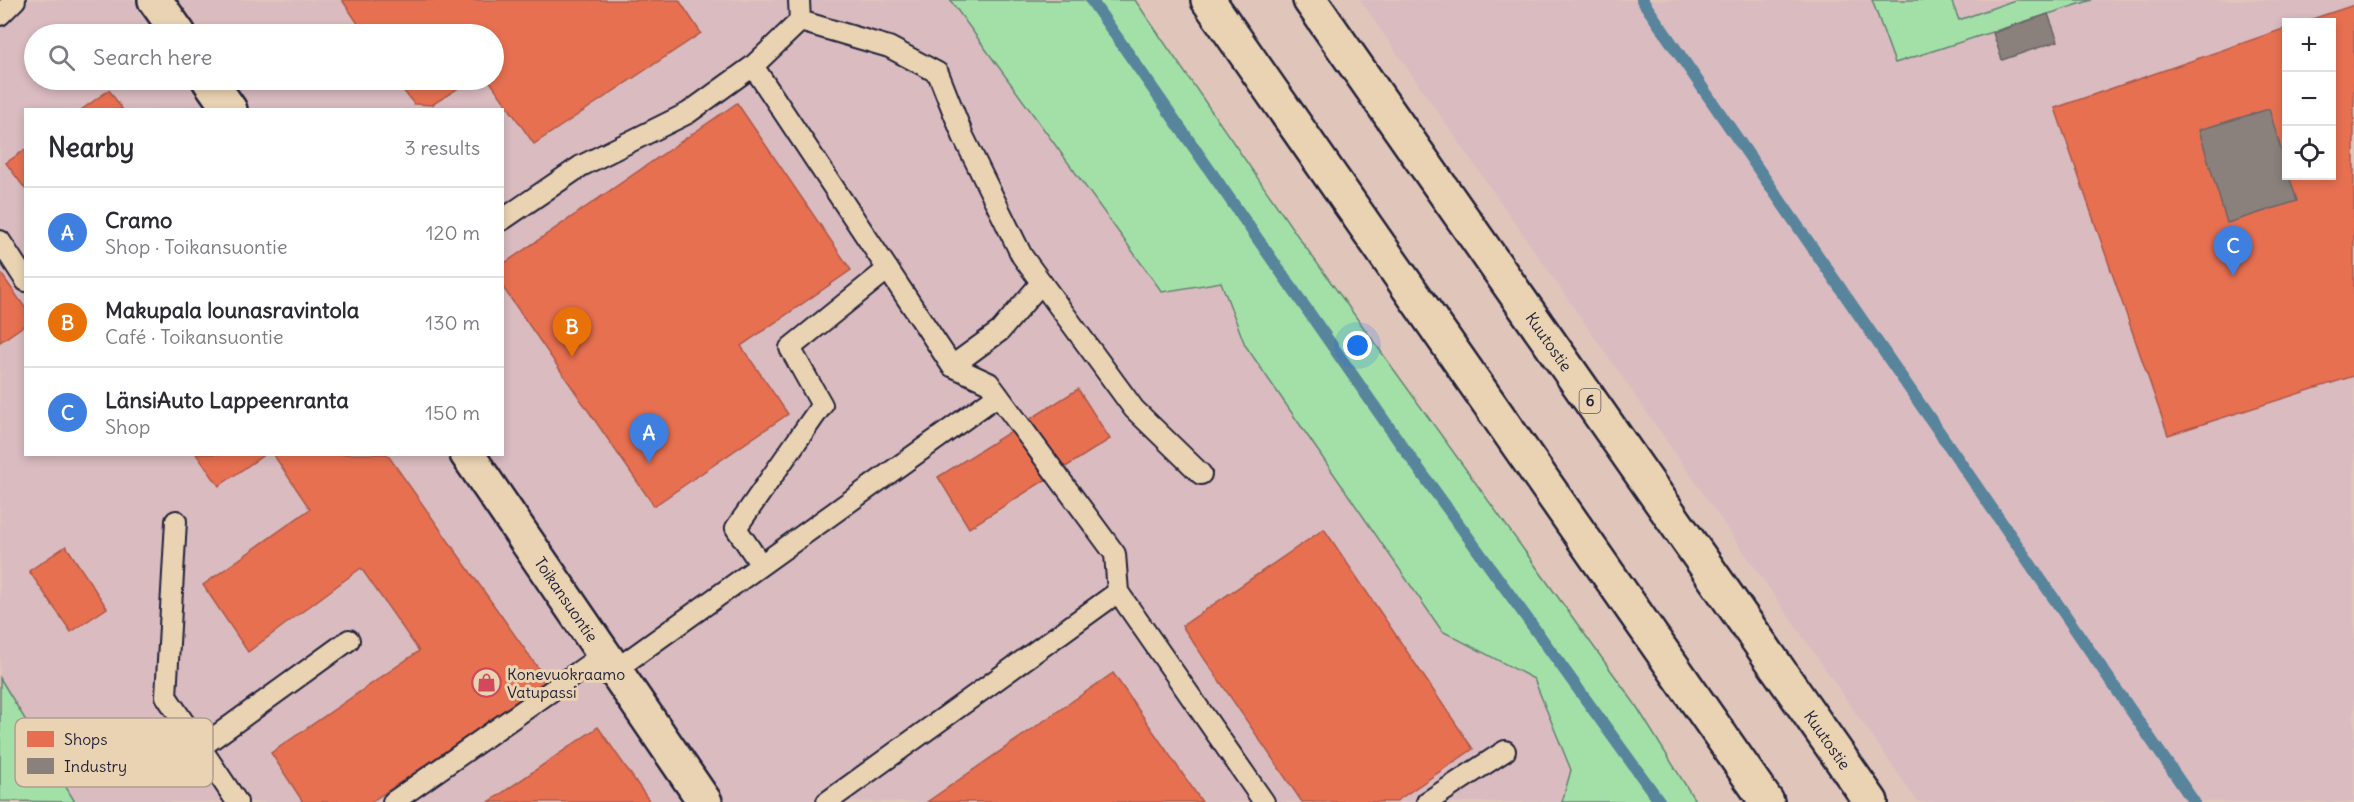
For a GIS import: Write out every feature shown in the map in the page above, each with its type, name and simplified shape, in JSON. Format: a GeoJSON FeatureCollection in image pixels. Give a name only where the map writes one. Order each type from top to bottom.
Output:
{"type":"FeatureCollection","features":[{"type":"Feature","properties":{"kind":"main road"},"geometry":{"type":"LineString","coordinates":[[155,0],[171,24]]}},
{"type":"Feature","properties":{"kind":"main road"},"geometry":{"type":"LineString","coordinates":[[1208,0],[1767,802]]}},
{"type":"Feature","properties":{"kind":"main road","name":"Kuutostie"},"geometry":{"type":"LineString","coordinates":[[1310,0],[1871,802]]}},
{"type":"Feature","properties":{"kind":"main road"},"geometry":{"type":"LineString","coordinates":[[216,90],[229,108]]}},
{"type":"Feature","properties":{"kind":"main road","name":"Toikansuontie"},"geometry":{"type":"LineString","coordinates":[[468,456],[705,802]]}},
{"type":"Feature","properties":{"kind":"lane"},"geometry":{"type":"LineString","coordinates":[[0,15],[15,0]]}},
{"type":"Feature","properties":{"kind":"lane"},"geometry":{"type":"LineString","coordinates":[[504,219],[582,166],[688,113],[753,66],[800,21],[799,0]]}},
{"type":"Feature","properties":{"kind":"lane"},"geometry":{"type":"LineString","coordinates":[[800,21],[889,47],[938,73],[963,136],[1022,256],[1134,409],[1202,474]]}},
{"type":"Feature","properties":{"kind":"lane"},"geometry":{"type":"LineString","coordinates":[[753,66],[952,366],[989,383],[1115,554],[1118,592],[1264,802]]}},
{"type":"Feature","properties":{"kind":"lane"},"geometry":{"type":"LineString","coordinates":[[0,241],[24,278]]}},
{"type":"Feature","properties":{"kind":"lane"},"geometry":{"type":"LineString","coordinates":[[760,565],[736,528],[822,405],[790,348],[888,269]]}},
{"type":"Feature","properties":{"kind":"lane"},"geometry":{"type":"LineString","coordinates":[[952,366],[1000,331],[1041,283]]}},
{"type":"Feature","properties":{"kind":"lane"},"geometry":{"type":"LineString","coordinates":[[393,802],[760,565],[998,395]]}},
{"type":"Feature","properties":{"kind":"lane"},"geometry":{"type":"LineString","coordinates":[[176,521],[166,696],[181,718]]}},
{"type":"Feature","properties":{"kind":"lane"},"geometry":{"type":"LineString","coordinates":[[827,802],[1118,592]]}},
{"type":"Feature","properties":{"kind":"lane"},"geometry":{"type":"LineString","coordinates":[[213,738],[349,640]]}},
{"type":"Feature","properties":{"kind":"lane"},"geometry":{"type":"LineString","coordinates":[[1427,802],[1505,751]]}},
{"type":"Feature","properties":{"kind":"lane"},"geometry":{"type":"LineString","coordinates":[[213,765],[237,802]]}},
{"type":"Feature","properties":{"kind":"shaded area"},"geometry":{"type":"Polygon","coordinates":[[[0,0],[950,0],[1162,292],[1221,282],[1245,345],[1442,631],[1534,679],[1571,770],[1562,802],[75,802],[66,787],[213,787],[213,718],[24,718],[0,678],[0,0]]]}},
{"type":"Feature","properties":{"kind":"shaded area"},"geometry":{"type":"Polygon","coordinates":[[[1360,0],[2354,0],[2354,802],[1918,802],[1360,0]]]}},
{"type":"Feature","properties":{"kind":"green space"},"geometry":{"type":"Polygon","coordinates":[[[950,0],[1135,0],[1299,238],[1635,704],[1696,802],[1562,802],[1571,770],[1534,679],[1442,631],[1245,345],[1221,282],[1162,292],[950,0]]]}},
{"type":"Feature","properties":{"kind":"green space"},"geometry":{"type":"Polygon","coordinates":[[[1872,0],[1951,0],[1959,20],[2015,0],[2092,0],[1895,63],[1872,0]]]}},
{"type":"Feature","properties":{"kind":"green space"},"geometry":{"type":"Polygon","coordinates":[[[0,678],[24,718],[15,718],[15,787],[66,787],[75,802],[0,801],[0,678]]]}},
{"type":"Feature","properties":{"kind":"building: Shops"},"geometry":{"type":"Polygon","coordinates":[[[342,0],[679,0],[701,33],[534,144],[496,90],[504,90],[504,24],[358,24],[342,0]]]}},
{"type":"Feature","properties":{"kind":"building: Shops"},"geometry":{"type":"Polygon","coordinates":[[[2354,5],[2354,376],[2168,435],[2055,108],[2282,29],[2282,180],[2336,180],[2336,18],[2315,18],[2354,5]]]}},
{"type":"Feature","properties":{"kind":"building: Shops"},"geometry":{"type":"Polygon","coordinates":[[[109,90],[122,108],[84,108],[109,90]]]}},
{"type":"Feature","properties":{"kind":"building: Shops"},"geometry":{"type":"Polygon","coordinates":[[[403,90],[455,90],[432,105],[414,104],[403,90]]]}},
{"type":"Feature","properties":{"kind":"building: Shops"},"geometry":{"type":"Polygon","coordinates":[[[737,103],[851,270],[741,346],[788,414],[654,506],[504,289],[504,264],[737,103]]]}},
{"type":"Feature","properties":{"kind":"building: Shops"},"geometry":{"type":"Polygon","coordinates":[[[24,150],[24,187],[6,163],[24,150]]]}},
{"type":"Feature","properties":{"kind":"building: Shops"},"geometry":{"type":"Polygon","coordinates":[[[0,272],[24,306],[24,325],[0,342],[0,272]]]}},
{"type":"Feature","properties":{"kind":"building: Shops"},"geometry":{"type":"Polygon","coordinates":[[[1078,389],[1110,439],[969,528],[938,477],[1078,389]]]}},
{"type":"Feature","properties":{"kind":"building: Shops"},"geometry":{"type":"Polygon","coordinates":[[[197,456],[262,456],[219,486],[197,456]]]}},
{"type":"Feature","properties":{"kind":"building: Shops"},"geometry":{"type":"Polygon","coordinates":[[[274,456],[388,456],[548,682],[371,802],[303,802],[271,753],[419,651],[361,568],[248,652],[203,585],[310,509],[274,456]]]}},
{"type":"Feature","properties":{"kind":"building: Shops"},"geometry":{"type":"Polygon","coordinates":[[[1324,529],[1473,749],[1395,802],[1302,802],[1182,626],[1324,529]]]}},
{"type":"Feature","properties":{"kind":"building: Shops"},"geometry":{"type":"Polygon","coordinates":[[[66,546],[107,608],[71,632],[29,571],[66,546]]]}},
{"type":"Feature","properties":{"kind":"building: Shops"},"geometry":{"type":"Polygon","coordinates":[[[1113,673],[1202,802],[927,802],[1113,673]]]}},
{"type":"Feature","properties":{"kind":"building: Shops"},"geometry":{"type":"Polygon","coordinates":[[[598,727],[650,802],[489,802],[598,727]]]}},
{"type":"Feature","properties":{"kind":"building: Industry"},"geometry":{"type":"Polygon","coordinates":[[[2048,14],[2058,41],[2002,60],[1993,33],[2048,14]]]}},
{"type":"Feature","properties":{"kind":"building: Industry"},"geometry":{"type":"Polygon","coordinates":[[[2269,109],[2282,153],[2282,180],[2290,180],[2297,201],[2227,223],[2199,130],[2269,109]]]}},
{"type":"Feature","properties":{"kind":"waterway"},"geometry":{"type":"LineString","coordinates":[[1091,0],[1400,443],[1660,802]]}},
{"type":"Feature","properties":{"kind":"waterway"},"geometry":{"type":"LineString","coordinates":[[1642,0],[2194,802]]}},
{"type":"Feature","properties":{"kind":"place","name":"LänsiAuto Lappeenranta"},"geometry":{"type":"Point","coordinates":[2233,276]}},
{"type":"Feature","properties":{"kind":"place","name":"Makupala lounasravintola"},"geometry":{"type":"Point","coordinates":[572,357]}},
{"type":"Feature","properties":{"kind":"place","name":"Cramo"},"geometry":{"type":"Point","coordinates":[649,463]}},
{"type":"Feature","properties":{"kind":"place","name":"Konevuokraamo Vatupassi"},"geometry":{"type":"Point","coordinates":[486,683]}}]}
